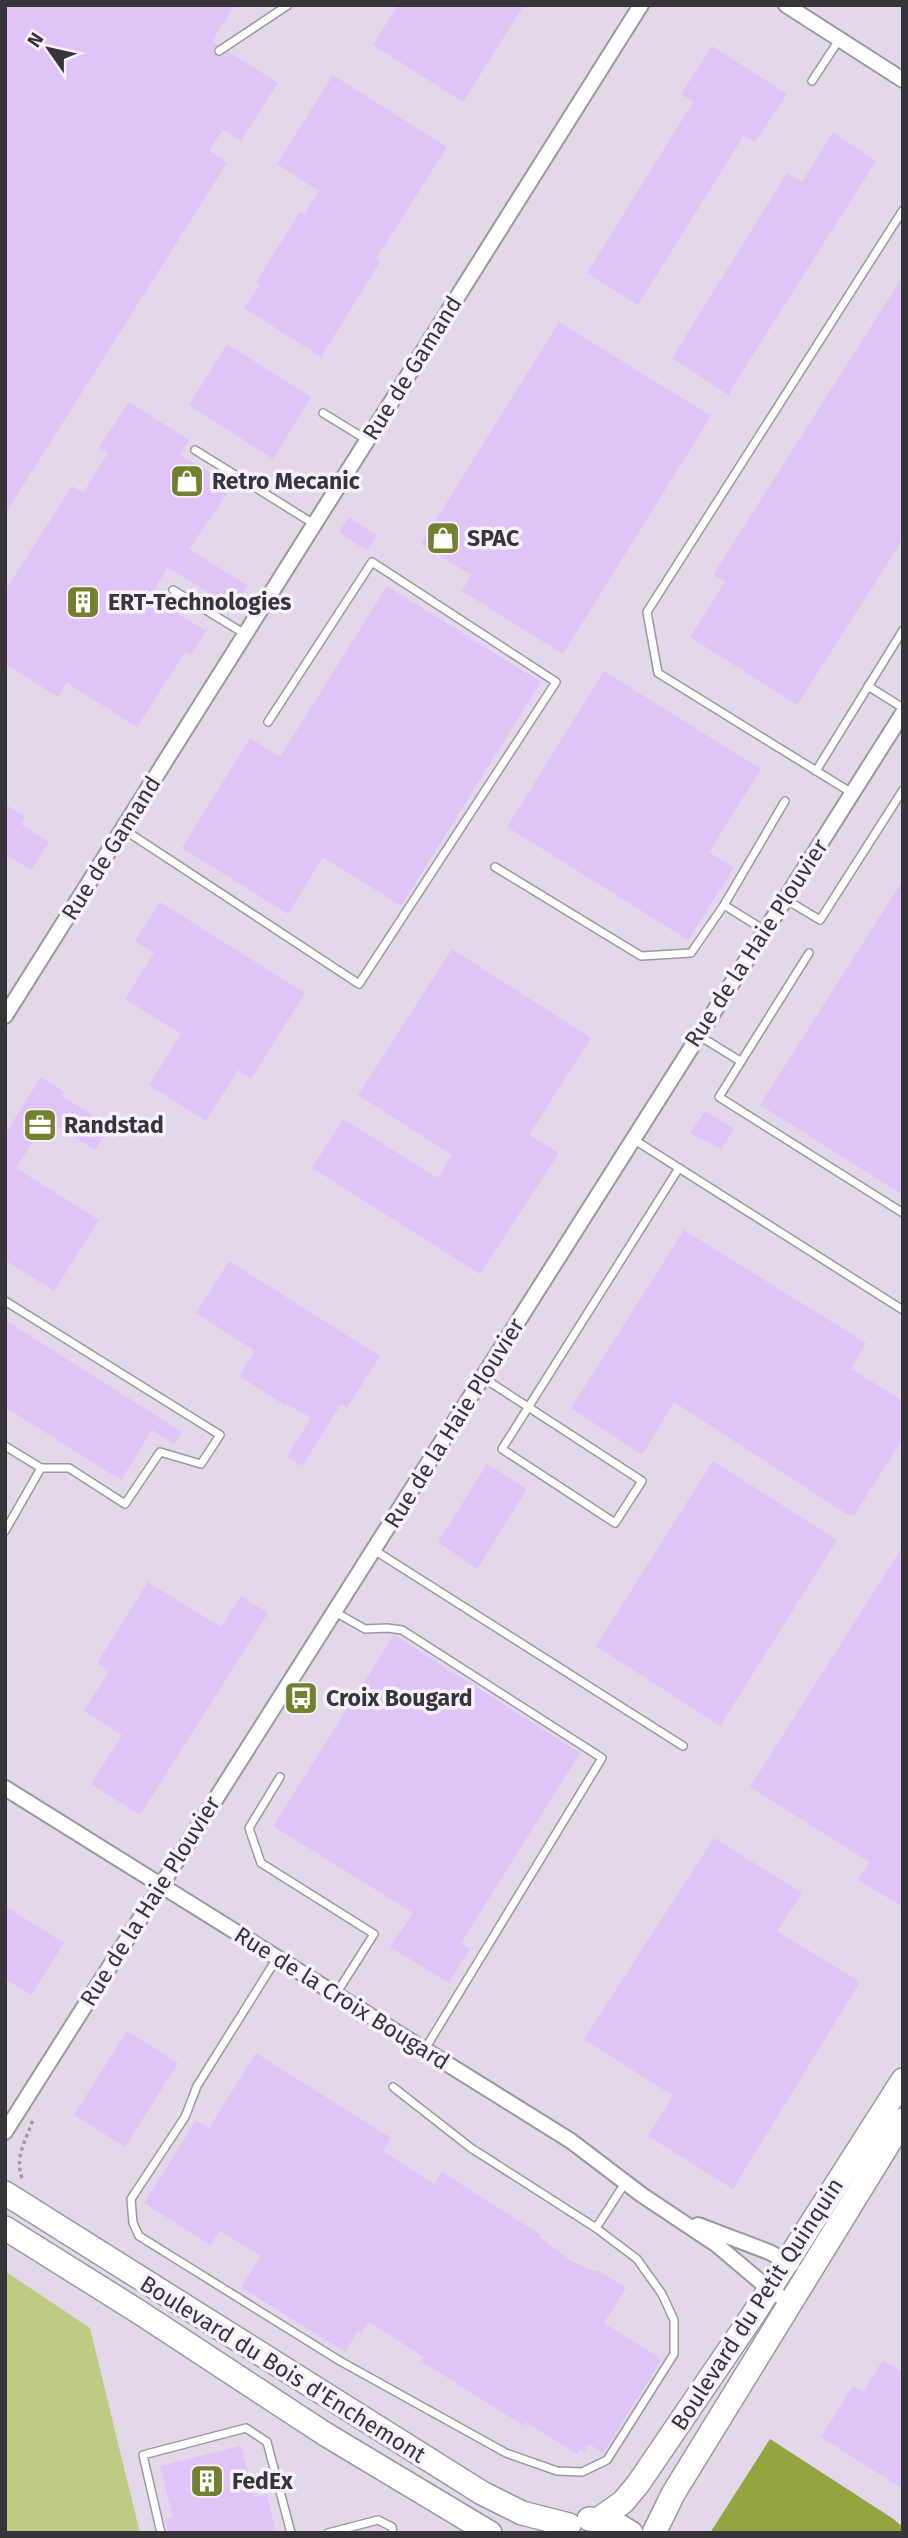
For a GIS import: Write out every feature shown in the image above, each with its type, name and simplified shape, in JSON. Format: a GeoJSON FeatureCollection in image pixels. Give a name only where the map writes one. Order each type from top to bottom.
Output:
{"type":"FeatureCollection","features":[{"type":"Feature","properties":{"kind":"main road","name":"Boulevard du Petit Quinquin"},"geometry":{"type":"LineString","coordinates":[[599,2519],[623,2502],[638,2484],[769,2289],[903,2080]]}},
{"type":"Feature","properties":{"kind":"main road","name":"Boulevard du Petit Quinquin"},"geometry":{"type":"LineString","coordinates":[[654,2533],[667,2504],[903,2120]]}},
{"type":"Feature","properties":{"kind":"main road","name":"Boulevard du Bois d'Enchemont"},"geometry":{"type":"LineString","coordinates":[[15,2188],[482,2493],[563,2529]]}},
{"type":"Feature","properties":{"kind":"main road","name":"Boulevard du Bois d'Enchemont"},"geometry":{"type":"LineString","coordinates":[[5,2228],[325,2434],[490,2533]]}},
{"type":"Feature","properties":{"kind":"main road"},"geometry":{"type":"LineString","coordinates":[[563,2529],[581,2520],[599,2519],[617,2524],[631,2533]]}},
{"type":"Feature","properties":{"kind":"street","name":"Rue de Gamand"},"geometry":{"type":"LineString","coordinates":[[5,1016],[641,5]]}},
{"type":"Feature","properties":{"kind":"street"},"geometry":{"type":"LineString","coordinates":[[786,5],[903,80]]}},
{"type":"Feature","properties":{"kind":"street","name":"Rue de la Haie Plouvier"},"geometry":{"type":"LineString","coordinates":[[5,2133],[903,713]]}},
{"type":"Feature","properties":{"kind":"street","name":"Rue de la Croix Bougard"},"geometry":{"type":"LineString","coordinates":[[5,1788],[571,2141],[625,2183],[674,2216]]}},
{"type":"Feature","properties":{"kind":"street"},"geometry":{"type":"LineString","coordinates":[[674,2216],[787,2261],[808,2273]]}},
{"type":"Feature","properties":{"kind":"street"},"geometry":{"type":"LineString","coordinates":[[674,2216],[790,2303]]}},
{"type":"Feature","properties":{"kind":"lane"},"geometry":{"type":"LineString","coordinates":[[219,51],[288,5]]}},
{"type":"Feature","properties":{"kind":"lane"},"geometry":{"type":"LineString","coordinates":[[812,81],[839,40]]}},
{"type":"Feature","properties":{"kind":"lane"},"geometry":{"type":"LineString","coordinates":[[852,793],[659,674],[647,612],[903,210]]}},
{"type":"Feature","properties":{"kind":"lane"},"geometry":{"type":"LineString","coordinates":[[323,413],[367,440]]}},
{"type":"Feature","properties":{"kind":"lane"},"geometry":{"type":"LineString","coordinates":[[195,450],[314,524]]}},
{"type":"Feature","properties":{"kind":"lane"},"geometry":{"type":"LineString","coordinates":[[123,829],[359,984],[556,682],[372,562],[268,722]]}},
{"type":"Feature","properties":{"kind":"lane"},"geometry":{"type":"LineString","coordinates":[[173,590],[245,634]]}},
{"type":"Feature","properties":{"kind":"lane"},"geometry":{"type":"LineString","coordinates":[[816,771],[903,630]]}},
{"type":"Feature","properties":{"kind":"lane"},"geometry":{"type":"LineString","coordinates":[[868,686],[903,708]]}},
{"type":"Feature","properties":{"kind":"lane"},"geometry":{"type":"LineString","coordinates":[[784,899],[820,920],[903,790]]}},
{"type":"Feature","properties":{"kind":"lane"},"geometry":{"type":"LineString","coordinates":[[495,867],[641,956],[691,953],[724,905],[785,801]]}},
{"type":"Feature","properties":{"kind":"lane"},"geometry":{"type":"LineString","coordinates":[[724,905],[764,930]]}},
{"type":"Feature","properties":{"kind":"lane"},"geometry":{"type":"LineString","coordinates":[[809,953],[719,1097],[903,1213]]}},
{"type":"Feature","properties":{"kind":"lane"},"geometry":{"type":"LineString","coordinates":[[697,1035],[740,1061]]}},
{"type":"Feature","properties":{"kind":"lane"},"geometry":{"type":"LineString","coordinates":[[632,1139],[903,1310]]}},
{"type":"Feature","properties":{"kind":"lane"},"geometry":{"type":"LineString","coordinates":[[482,1377],[529,1407],[642,1481],[615,1523],[502,1449],[529,1407],[679,1168]]}},
{"type":"Feature","properties":{"kind":"lane"},"geometry":{"type":"LineString","coordinates":[[5,1301],[220,1435],[201,1464],[160,1452],[125,1504],[69,1468],[41,1468],[5,1446]]}},
{"type":"Feature","properties":{"kind":"lane"},"geometry":{"type":"LineString","coordinates":[[5,1531],[41,1468]]}},
{"type":"Feature","properties":{"kind":"lane"},"geometry":{"type":"LineString","coordinates":[[374,1550],[683,1746]]}},
{"type":"Feature","properties":{"kind":"lane"},"geometry":{"type":"LineString","coordinates":[[334,1612],[365,1629],[402,1630],[602,1758],[425,2049]]}},
{"type":"Feature","properties":{"kind":"lane"},"geometry":{"type":"LineString","coordinates":[[281,1777],[249,1828],[261,1863],[374,1934],[336,1994]]}},
{"type":"Feature","properties":{"kind":"lane"},"geometry":{"type":"LineString","coordinates":[[277,1958],[197,2086],[185,2117],[131,2199],[132,2223],[139,2236],[340,2361],[506,2453],[557,2471],[582,2472],[607,2460],[674,2354],[674,2320],[662,2294],[637,2259],[596,2228],[471,2148],[393,2088]]}},
{"type":"Feature","properties":{"kind":"lane"},"geometry":{"type":"LineString","coordinates":[[596,2228],[625,2183]]}},
{"type":"Feature","properties":{"kind":"lane"},"geometry":{"type":"LineString","coordinates":[[161,2533],[143,2455],[246,2428],[267,2442],[291,2533]]}},
{"type":"Feature","properties":{"kind":"lane"},"geometry":{"type":"LineString","coordinates":[[328,2533],[378,2520],[392,2527],[393,2533]]}},
{"type":"Feature","properties":{"kind":"path"},"geometry":{"type":"LineString","coordinates":[[13,2149],[20,2153],[15,2188]]}},
{"type":"Feature","properties":{"kind":"shaded area"},"geometry":{"type":"Polygon","coordinates":[[[5,5],[903,5],[903,2533],[140,2533],[90,2328],[5,2271],[5,5]]]}},
{"type":"Feature","properties":{"kind":"shaded area"},"geometry":{"type":"Polygon","coordinates":[[[5,2271],[90,2328],[140,2533],[5,2533],[5,2271]]]}},
{"type":"Feature","properties":{"kind":"shaded area"},"geometry":{"type":"Polygon","coordinates":[[[770,2439],[892,2518],[903,2527],[903,2533],[710,2533],[770,2439]]]}},
{"type":"Feature","properties":{"kind":"building"},"geometry":{"type":"Polygon","coordinates":[[[5,5],[235,5],[212,41],[218,45],[213,49],[214,54],[220,57],[229,52],[278,83],[241,141],[223,130],[209,150],[227,163],[5,514],[5,5]]]}},
{"type":"Feature","properties":{"kind":"building"},"geometry":{"type":"Polygon","coordinates":[[[398,5],[524,5],[463,102],[373,45],[398,5]]]}},
{"type":"Feature","properties":{"kind":"building"},"geometry":{"type":"Polygon","coordinates":[[[712,46],[787,94],[755,142],[744,135],[638,305],[587,273],[693,102],[681,94],[712,46]]]}},
{"type":"Feature","properties":{"kind":"building"},"geometry":{"type":"Polygon","coordinates":[[[333,75],[447,147],[376,259],[380,262],[321,357],[244,308],[260,285],[256,282],[300,212],[304,214],[319,191],[277,164],[333,75]]]}},
{"type":"Feature","properties":{"kind":"building"},"geometry":{"type":"Polygon","coordinates":[[[833,132],[876,161],[730,391],[730,396],[672,358],[787,173],[802,182],[833,132]]]}},
{"type":"Feature","properties":{"kind":"building"},"geometry":{"type":"Polygon","coordinates":[[[903,276],[903,539],[797,705],[690,637],[725,582],[713,575],[903,276]]]}},
{"type":"Feature","properties":{"kind":"building"},"geometry":{"type":"Polygon","coordinates":[[[559,322],[711,416],[563,654],[462,591],[471,575],[421,544],[559,322]]]}},
{"type":"Feature","properties":{"kind":"building"},"geometry":{"type":"Polygon","coordinates":[[[227,344],[311,397],[273,459],[189,405],[227,344]]]}},
{"type":"Feature","properties":{"kind":"building","name":"ERT-Technologies"},"geometry":{"type":"Polygon","coordinates":[[[129,402],[189,440],[180,455],[233,485],[189,549],[248,586],[234,609],[168,567],[150,596],[206,631],[191,655],[185,652],[137,727],[67,683],[58,697],[5,664],[5,591],[72,486],[83,493],[108,453],[99,447],[129,402]]]}},
{"type":"Feature","properties":{"kind":"building"},"geometry":{"type":"Polygon","coordinates":[[[349,517],[377,536],[367,551],[339,532],[349,517]]]}},
{"type":"Feature","properties":{"kind":"building"},"geometry":{"type":"Polygon","coordinates":[[[387,586],[541,682],[401,906],[323,857],[288,914],[182,848],[250,738],[280,757],[387,586]]]}},
{"type":"Feature","properties":{"kind":"building"},"geometry":{"type":"Polygon","coordinates":[[[604,671],[761,769],[709,852],[734,868],[688,940],[507,827],[604,671]]]}},
{"type":"Feature","properties":{"kind":"building"},"geometry":{"type":"Polygon","coordinates":[[[5,804],[25,817],[21,824],[49,842],[31,870],[5,854],[5,804]]]}},
{"type":"Feature","properties":{"kind":"building"},"geometry":{"type":"Polygon","coordinates":[[[903,880],[903,1195],[760,1105],[903,880]]]}},
{"type":"Feature","properties":{"kind":"building"},"geometry":{"type":"Polygon","coordinates":[[[160,902],[305,993],[251,1079],[238,1070],[206,1121],[149,1085],[181,1034],[125,999],[154,953],[135,941],[160,902]]]}},
{"type":"Feature","properties":{"kind":"building"},"geometry":{"type":"Polygon","coordinates":[[[452,949],[591,1038],[529,1135],[559,1153],[480,1274],[312,1168],[343,1119],[438,1178],[452,1155],[358,1095],[452,949]]]}},
{"type":"Feature","properties":{"kind":"building"},"geometry":{"type":"Polygon","coordinates":[[[41,1077],[64,1092],[62,1096],[110,1126],[95,1150],[47,1120],[16,1168],[99,1220],[54,1291],[5,1260],[5,1134],[41,1077]]]}},
{"type":"Feature","properties":{"kind":"building"},"geometry":{"type":"Polygon","coordinates":[[[705,1111],[734,1129],[721,1149],[690,1133],[705,1111]]]}},
{"type":"Feature","properties":{"kind":"building"},"geometry":{"type":"Polygon","coordinates":[[[684,1230],[866,1343],[851,1369],[903,1401],[903,1439],[854,1515],[848,1515],[674,1402],[642,1455],[571,1408],[684,1230]]]}},
{"type":"Feature","properties":{"kind":"building"},"geometry":{"type":"Polygon","coordinates":[[[229,1261],[380,1356],[347,1408],[341,1404],[302,1466],[287,1456],[311,1418],[287,1404],[286,1406],[239,1376],[255,1351],[196,1313],[229,1261]]]}},
{"type":"Feature","properties":{"kind":"building"},"geometry":{"type":"Polygon","coordinates":[[[5,1320],[182,1432],[174,1444],[152,1430],[121,1480],[5,1407],[5,1320]]]}},
{"type":"Feature","properties":{"kind":"building"},"geometry":{"type":"Polygon","coordinates":[[[713,1461],[837,1540],[720,1726],[596,1646],[713,1461]]]}},
{"type":"Feature","properties":{"kind":"building"},"geometry":{"type":"Polygon","coordinates":[[[487,1464],[527,1489],[477,1569],[438,1542],[487,1464]]]}},
{"type":"Feature","properties":{"kind":"building"},"geometry":{"type":"Polygon","coordinates":[[[903,1546],[903,1907],[858,1880],[869,1862],[750,1787],[903,1546]]]}},
{"type":"Feature","properties":{"kind":"building"},"geometry":{"type":"Polygon","coordinates":[[[148,1582],[221,1627],[241,1596],[268,1613],[140,1815],[91,1784],[122,1735],[84,1711],[109,1671],[97,1663],[148,1582]]]}},
{"type":"Feature","properties":{"kind":"building"},"geometry":{"type":"Polygon","coordinates":[[[394,1635],[580,1753],[461,1943],[470,1949],[449,1983],[390,1947],[413,1913],[273,1826],[394,1635]]]}},
{"type":"Feature","properties":{"kind":"building"},"geometry":{"type":"Polygon","coordinates":[[[714,1838],[802,1893],[777,1931],[860,1982],[733,2189],[648,2136],[673,2096],[584,2039],[714,1838]]]}},
{"type":"Feature","properties":{"kind":"building"},"geometry":{"type":"Polygon","coordinates":[[[5,1906],[64,1943],[31,1995],[5,1979],[5,1906]]]}},
{"type":"Feature","properties":{"kind":"building"},"geometry":{"type":"Polygon","coordinates":[[[127,2031],[178,2063],[125,2147],[74,2115],[127,2031]]]}},
{"type":"Feature","properties":{"kind":"building"},"geometry":{"type":"Polygon","coordinates":[[[256,2053],[391,2138],[383,2151],[434,2184],[442,2172],[541,2235],[540,2237],[571,2261],[595,2272],[597,2270],[626,2288],[604,2323],[661,2361],[603,2453],[589,2444],[584,2452],[580,2449],[577,2454],[526,2422],[524,2426],[421,2361],[424,2357],[369,2322],[361,2333],[358,2331],[345,2352],[241,2287],[261,2256],[220,2231],[210,2245],[144,2203],[196,2120],[209,2128],[256,2053]]]}},
{"type":"Feature","properties":{"kind":"building"},"geometry":{"type":"Polygon","coordinates":[[[883,2360],[903,2372],[903,2489],[821,2437],[853,2386],[863,2392],[883,2360]]]}},
{"type":"Feature","properties":{"kind":"building","name":"FedEx"},"geometry":{"type":"Polygon","coordinates":[[[241,2446],[254,2497],[267,2494],[276,2533],[168,2533],[165,2519],[173,2517],[160,2466],[241,2446]]]}},
{"type":"Feature","properties":{"kind":"place","name":"Retro Mecanic"},"geometry":{"type":"Point","coordinates":[187,481]}},
{"type":"Feature","properties":{"kind":"place","name":"SPAC"},"geometry":{"type":"Point","coordinates":[443,538]}},
{"type":"Feature","properties":{"kind":"place","name":"ERT-Technologies"},"geometry":{"type":"Point","coordinates":[83,602]}},
{"type":"Feature","properties":{"kind":"place","name":"Randstad"},"geometry":{"type":"Point","coordinates":[40,1125]}},
{"type":"Feature","properties":{"kind":"place","name":"Croix Bougard"},"geometry":{"type":"Point","coordinates":[301,1698]}},
{"type":"Feature","properties":{"kind":"place","name":"FedEx"},"geometry":{"type":"Point","coordinates":[207,2481]}}]}
